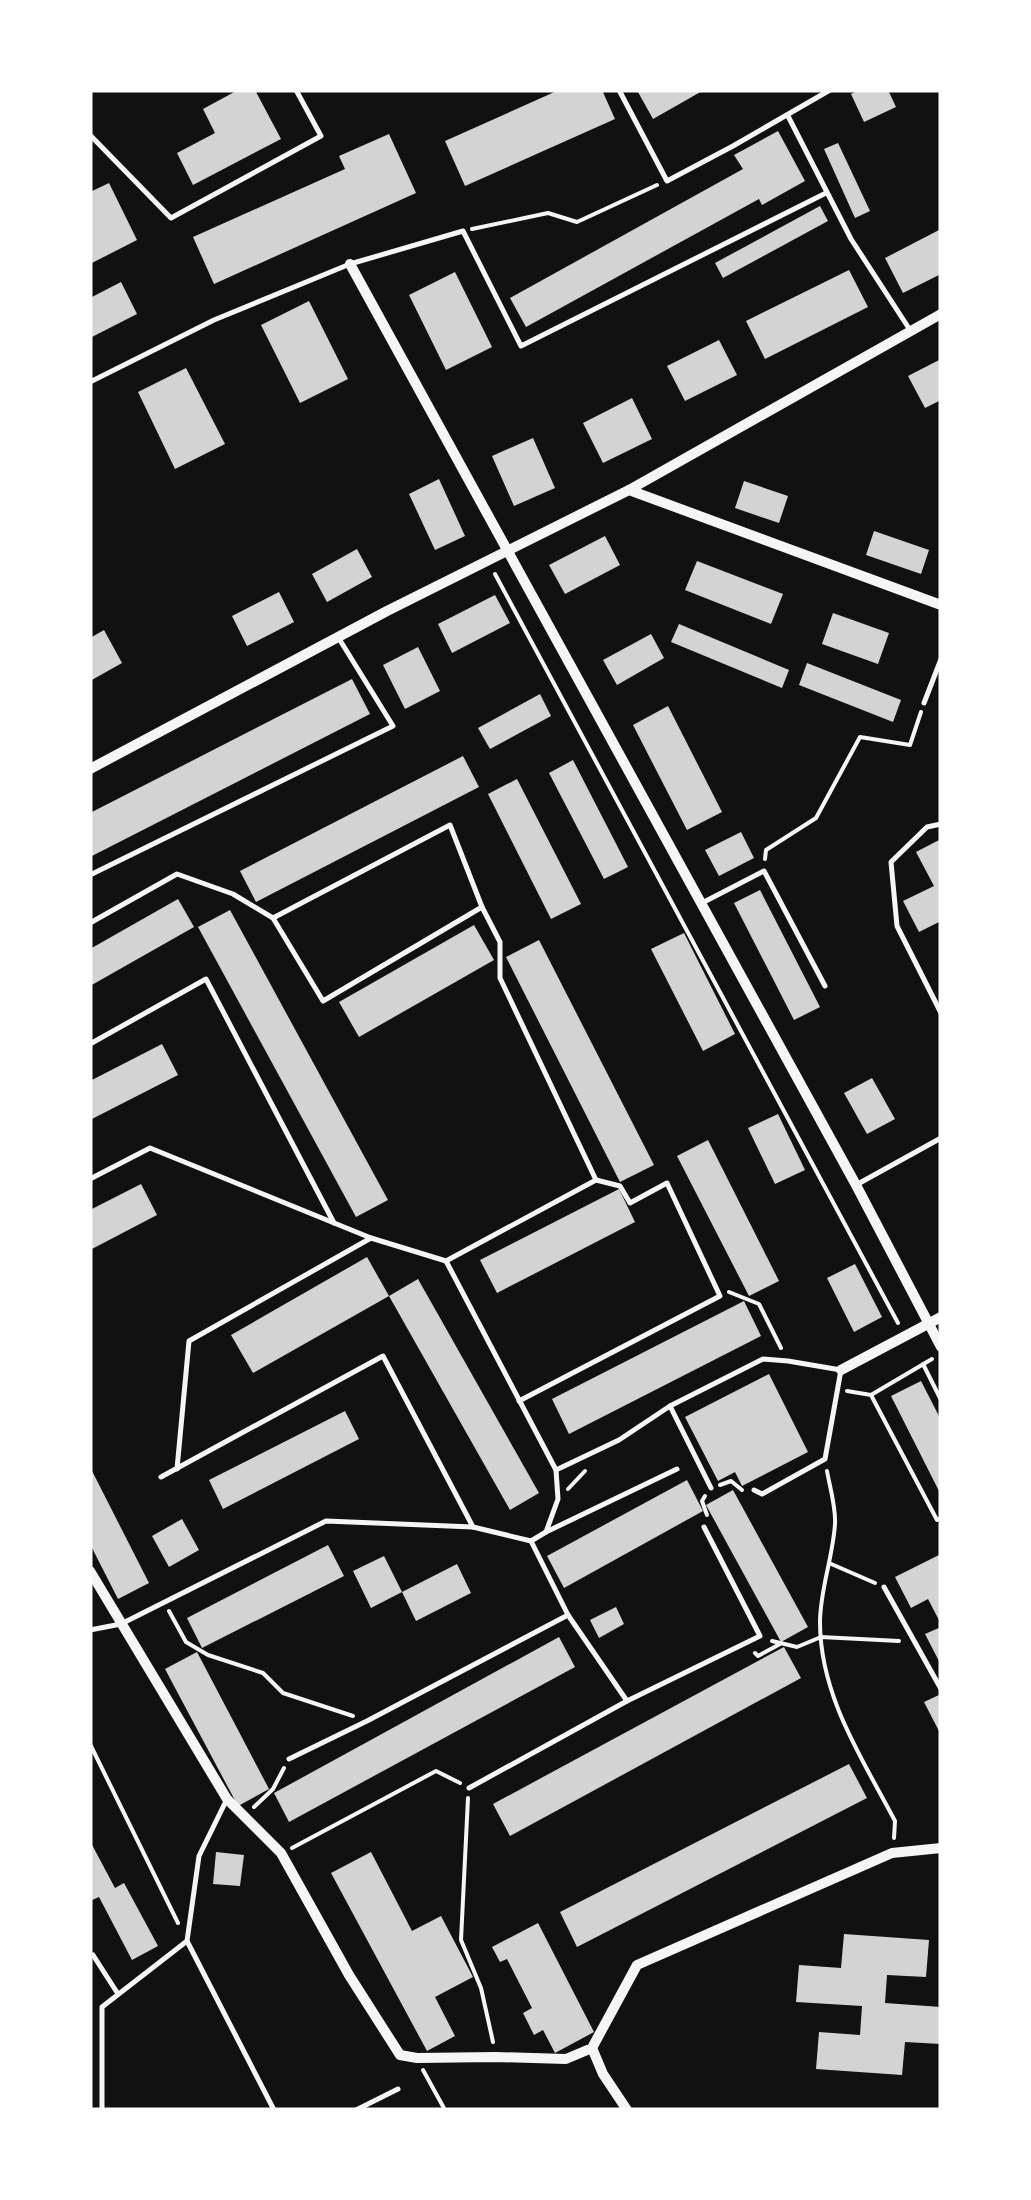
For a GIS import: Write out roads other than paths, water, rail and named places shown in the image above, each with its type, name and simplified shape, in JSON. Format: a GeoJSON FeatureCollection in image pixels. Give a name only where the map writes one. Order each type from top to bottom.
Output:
{"type":"FeatureCollection","features":[{"type":"Feature","properties":{"kind":"street"},"geometry":{"type":"LineString","coordinates":[[350,264],[856,1184],[941,1350]]}},
{"type":"Feature","properties":{"kind":"street"},"geometry":{"type":"LineString","coordinates":[[90,768],[629,490],[941,314]]}},
{"type":"Feature","properties":{"kind":"street"},"geometry":{"type":"LineString","coordinates":[[629,490],[941,605]]}},
{"type":"Feature","properties":{"kind":"street"},"geometry":{"type":"LineString","coordinates":[[841,1370],[941,1318]]}},
{"type":"Feature","properties":{"kind":"street"},"geometry":{"type":"LineString","coordinates":[[90,1571],[226,1799],[281,1853],[349,1975],[400,2055],[566,2059],[592,2048],[638,1966],[892,1853],[941,1848]]}},
{"type":"Feature","properties":{"kind":"street"},"geometry":{"type":"LineString","coordinates":[[592,2048],[603,2074],[627,2110]]}},
{"type":"Feature","properties":{"kind":"lane"},"geometry":{"type":"LineString","coordinates":[[90,135],[171,218],[321,136],[296,90]]}},
{"type":"Feature","properties":{"kind":"lane"},"geometry":{"type":"LineString","coordinates":[[619,90],[667,181],[830,90]]}},
{"type":"Feature","properties":{"kind":"lane"},"geometry":{"type":"LineString","coordinates":[[787,114],[851,239],[910,330]]}},
{"type":"Feature","properties":{"kind":"lane"},"geometry":{"type":"LineString","coordinates":[[90,382],[214,320],[350,264],[463,232],[521,346],[826,193]]}},
{"type":"Feature","properties":{"kind":"lane"},"geometry":{"type":"LineString","coordinates":[[90,874],[393,726],[338,637]]}},
{"type":"Feature","properties":{"kind":"lane"},"geometry":{"type":"LineString","coordinates":[[924,703],[941,660]]}},
{"type":"Feature","properties":{"kind":"lane"},"geometry":{"type":"LineString","coordinates":[[941,824],[927,827],[891,862],[897,926],[941,1013]]}},
{"type":"Feature","properties":{"kind":"lane"},"geometry":{"type":"LineString","coordinates":[[273,918],[450,825],[482,908],[500,942],[500,978],[596,1180]]}},
{"type":"Feature","properties":{"kind":"lane"},"geometry":{"type":"LineString","coordinates":[[702,903],[764,871],[825,986]]}},
{"type":"Feature","properties":{"kind":"lane"},"geometry":{"type":"LineString","coordinates":[[90,923],[177,874],[234,894],[273,918],[323,1001],[482,908]]}},
{"type":"Feature","properties":{"kind":"lane"},"geometry":{"type":"LineString","coordinates":[[90,1044],[206,979],[334,1222]]}},
{"type":"Feature","properties":{"kind":"lane"},"geometry":{"type":"LineString","coordinates":[[856,1184],[941,1138]]}},
{"type":"Feature","properties":{"kind":"lane"},"geometry":{"type":"LineString","coordinates":[[90,1179],[150,1148],[371,1238],[446,1261],[556,1470],[558,1499],[546,1532]]}},
{"type":"Feature","properties":{"kind":"lane"},"geometry":{"type":"LineString","coordinates":[[446,1261],[596,1180],[620,1186],[630,1203],[668,1183],[720,1296],[519,1400]]}},
{"type":"Feature","properties":{"kind":"lane"},"geometry":{"type":"LineString","coordinates":[[177,1469],[189,1342],[371,1238]]}},
{"type":"Feature","properties":{"kind":"lane"},"geometry":{"type":"LineString","coordinates":[[161,1477],[382,1356],[473,1527]]}},
{"type":"Feature","properties":{"kind":"lane"},"geometry":{"type":"LineString","coordinates":[[556,1470],[619,1440],[670,1406],[763,1359],[841,1370],[824,1459],[762,1494],[754,1490]]}},
{"type":"Feature","properties":{"kind":"lane"},"geometry":{"type":"LineString","coordinates":[[670,1406],[711,1488]]}},
{"type":"Feature","properties":{"kind":"lane"},"geometry":{"type":"LineString","coordinates":[[90,1630],[122,1624],[326,1521],[473,1527],[531,1541],[677,1469]]}},
{"type":"Feature","properties":{"kind":"lane"},"geometry":{"type":"LineString","coordinates":[[469,1788],[627,1701],[760,1636],[704,1527]]}},
{"type":"Feature","properties":{"kind":"lane"},"geometry":{"type":"LineString","coordinates":[[531,1541],[568,1615],[627,1701]]}},
{"type":"Feature","properties":{"kind":"lane"},"geometry":{"type":"LineString","coordinates":[[884,1587],[941,1688]]}},
{"type":"Feature","properties":{"kind":"lane"},"geometry":{"type":"LineString","coordinates":[[289,1759],[568,1615]]}},
{"type":"Feature","properties":{"kind":"lane"},"geometry":{"type":"LineString","coordinates":[[226,1799],[199,1856],[187,1941],[274,2110]]}},
{"type":"Feature","properties":{"kind":"lane"},"geometry":{"type":"LineString","coordinates":[[102,2110],[102,2007],[187,1941]]}},
{"type":"Feature","properties":{"kind":"lane"},"geometry":{"type":"LineString","coordinates":[[91,1954],[118,1994]]}},
{"type":"Feature","properties":{"kind":"lane"},"geometry":{"type":"LineString","coordinates":[[356,2110],[398,2089]]}}]}
